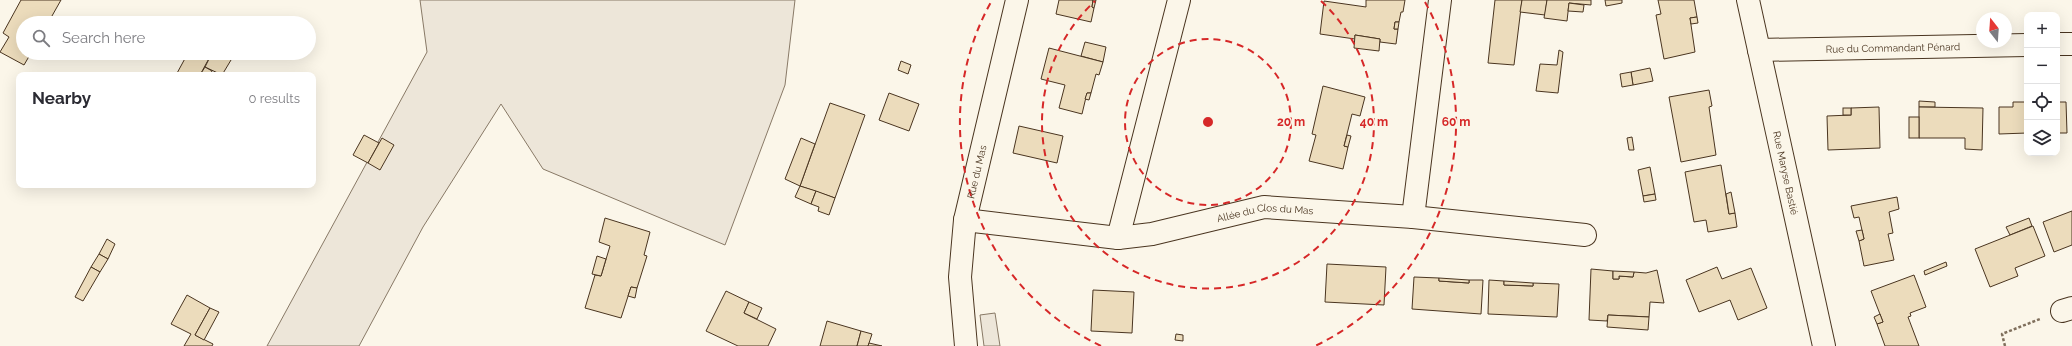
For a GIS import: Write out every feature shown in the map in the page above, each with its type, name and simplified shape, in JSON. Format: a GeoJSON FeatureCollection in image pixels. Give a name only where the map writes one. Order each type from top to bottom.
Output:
{"type":"FeatureCollection","features":[{"type":"Feature","properties":{"kind":"street","name":"Rue du Mas"},"geometry":{"type":"LineString","coordinates":[[966,346],[960,277],[965,220],[1017,0]]}},
{"type":"Feature","properties":{"kind":"street"},"geometry":{"type":"LineString","coordinates":[[1118,238],[1179,0]]}},
{"type":"Feature","properties":{"kind":"street"},"geometry":{"type":"LineString","coordinates":[[1414,217],[1440,0]]}},
{"type":"Feature","properties":{"kind":"street","name":"Rue Maryse Bastié"},"geometry":{"type":"LineString","coordinates":[[1748,0],[1824,346]]}},
{"type":"Feature","properties":{"kind":"street","name":"Rue du Commandant Pénard"},"geometry":{"type":"LineString","coordinates":[[1760,50],[2024,44]]}},
{"type":"Feature","properties":{"kind":"street"},"geometry":{"type":"LineString","coordinates":[[2060,44],[2072,44]]}},
{"type":"Feature","properties":{"kind":"street","name":"Allée du Clos du Mas"},"geometry":{"type":"LineString","coordinates":[[965,220],[1118,238],[1152,234],[1264,207],[1414,217],[1585,235]]}},
{"type":"Feature","properties":{"kind":"path"},"geometry":{"type":"LineString","coordinates":[[2005,346],[2002,334],[2067,309]]}},
{"type":"Feature","properties":{"kind":"shaded area"},"geometry":{"type":"Polygon","coordinates":[[[420,0],[795,0],[785,85],[725,245],[543,169],[501,104],[423,227],[359,346],[267,346],[427,52],[420,0]]]}},
{"type":"Feature","properties":{"kind":"shaded area"},"geometry":{"type":"Polygon","coordinates":[[[995,313],[1000,346],[984,346],[980,315],[995,313]]]}},
{"type":"Feature","properties":{"kind":"building"},"geometry":{"type":"Polygon","coordinates":[[[21,0],[61,0],[52,16],[16,16],[16,60],[27,60],[24,65],[0,52],[9,37],[3,33],[21,0]]]}},
{"type":"Feature","properties":{"kind":"building"},"geometry":{"type":"Polygon","coordinates":[[[1059,0],[1093,0],[1092,7],[1094,8],[1091,22],[1056,14],[1059,0]]]}},
{"type":"Feature","properties":{"kind":"building"},"geometry":{"type":"Polygon","coordinates":[[[1093,0],[1096,0],[1094,8],[1092,7],[1093,0]]]}},
{"type":"Feature","properties":{"kind":"building"},"geometry":{"type":"Polygon","coordinates":[[[1366,0],[1405,0],[1403,12],[1401,12],[1399,22],[1395,22],[1394,29],[1398,29],[1396,44],[1380,42],[1380,39],[1355,35],[1355,39],[1320,34],[1324,1],[1366,7],[1366,0]]]}},
{"type":"Feature","properties":{"kind":"building"},"geometry":{"type":"Polygon","coordinates":[[[1495,0],[1522,0],[1514,65],[1488,63],[1495,0]]]}},
{"type":"Feature","properties":{"kind":"building"},"geometry":{"type":"Polygon","coordinates":[[[1522,0],[1547,0],[1545,15],[1520,12],[1522,0]]]}},
{"type":"Feature","properties":{"kind":"building"},"geometry":{"type":"Polygon","coordinates":[[[1547,0],[1591,0],[1591,5],[1569,3],[1567,21],[1544,18],[1547,0]]]}},
{"type":"Feature","properties":{"kind":"building"},"geometry":{"type":"Polygon","coordinates":[[[1605,0],[1622,0],[1622,3],[1606,6],[1605,0]]]}},
{"type":"Feature","properties":{"kind":"building"},"geometry":{"type":"Polygon","coordinates":[[[1658,0],[1694,0],[1697,17],[1690,18],[1695,52],[1664,59],[1656,15],[1661,14],[1658,0]]]}},
{"type":"Feature","properties":{"kind":"building"},"geometry":{"type":"Polygon","coordinates":[[[1569,3],[1584,5],[1583,12],[1568,11],[1569,3]]]}},
{"type":"Feature","properties":{"kind":"building"},"geometry":{"type":"Polygon","coordinates":[[[1697,17],[1698,23],[1691,24],[1690,18],[1697,17]]]}},
{"type":"Feature","properties":{"kind":"building"},"geometry":{"type":"Polygon","coordinates":[[[1395,22],[1399,22],[1398,29],[1394,29],[1395,22]]]}},
{"type":"Feature","properties":{"kind":"building"},"geometry":{"type":"Polygon","coordinates":[[[1355,35],[1380,39],[1379,51],[1354,48],[1355,35]]]}},
{"type":"Feature","properties":{"kind":"building"},"geometry":{"type":"Polygon","coordinates":[[[1085,42],[1106,47],[1103,62],[1081,56],[1085,42]]]}},
{"type":"Feature","properties":{"kind":"building"},"geometry":{"type":"Polygon","coordinates":[[[1049,48],[1103,62],[1099,75],[1096,74],[1091,93],[1087,93],[1082,114],[1059,108],[1065,85],[1041,79],[1049,48]]]}},
{"type":"Feature","properties":{"kind":"building"},"geometry":{"type":"Polygon","coordinates":[[[1559,50],[1563,52],[1558,93],[1536,91],[1540,64],[1557,65],[1559,50]]]}},
{"type":"Feature","properties":{"kind":"building"},"geometry":{"type":"Polygon","coordinates":[[[184,60],[208,60],[202,72],[178,72],[184,60]]]}},
{"type":"Feature","properties":{"kind":"building"},"geometry":{"type":"Polygon","coordinates":[[[208,60],[231,60],[224,72],[216,72],[205,67],[208,60]]]}},
{"type":"Feature","properties":{"kind":"building"},"geometry":{"type":"Polygon","coordinates":[[[901,61],[911,65],[908,74],[898,70],[901,61]]]}},
{"type":"Feature","properties":{"kind":"building"},"geometry":{"type":"Polygon","coordinates":[[[205,67],[212,71],[212,72],[202,72],[205,67]]]}},
{"type":"Feature","properties":{"kind":"building"},"geometry":{"type":"Polygon","coordinates":[[[1650,68],[1653,81],[1633,85],[1631,72],[1650,68]]]}},
{"type":"Feature","properties":{"kind":"building"},"geometry":{"type":"Polygon","coordinates":[[[1631,72],[1633,85],[1622,87],[1620,74],[1631,72]]]}},
{"type":"Feature","properties":{"kind":"building"},"geometry":{"type":"Polygon","coordinates":[[[1323,86],[1365,97],[1360,116],[1352,114],[1344,146],[1348,147],[1343,169],[1309,161],[1316,135],[1312,134],[1323,86]]]}},
{"type":"Feature","properties":{"kind":"building"},"geometry":{"type":"Polygon","coordinates":[[[1709,90],[1712,106],[1709,107],[1716,155],[1681,162],[1669,97],[1709,90]]]}},
{"type":"Feature","properties":{"kind":"building"},"geometry":{"type":"Polygon","coordinates":[[[889,93],[919,104],[909,131],[879,120],[889,93]]]}},
{"type":"Feature","properties":{"kind":"building"},"geometry":{"type":"Polygon","coordinates":[[[1087,93],[1091,93],[1089,100],[1085,99],[1087,93]]]}},
{"type":"Feature","properties":{"kind":"building"},"geometry":{"type":"Polygon","coordinates":[[[1919,101],[1935,102],[1935,107],[1919,107],[1919,101]]]}},
{"type":"Feature","properties":{"kind":"building"},"geometry":{"type":"Polygon","coordinates":[[[2013,102],[2024,102],[2024,133],[1999,134],[1999,107],[2013,107],[2013,102]]]}},
{"type":"Feature","properties":{"kind":"building"},"geometry":{"type":"Polygon","coordinates":[[[2060,102],[2066,102],[2067,133],[2060,133],[2060,102]]]}},
{"type":"Feature","properties":{"kind":"building"},"geometry":{"type":"Polygon","coordinates":[[[830,103],[865,115],[835,198],[800,186],[830,103]]]}},
{"type":"Feature","properties":{"kind":"building"},"geometry":{"type":"Polygon","coordinates":[[[1879,107],[1880,148],[1828,150],[1827,116],[1851,115],[1851,108],[1879,107]]]}},
{"type":"Feature","properties":{"kind":"building"},"geometry":{"type":"Polygon","coordinates":[[[1919,107],[1983,108],[1982,150],[1965,149],[1965,138],[1919,138],[1919,107]]]}},
{"type":"Feature","properties":{"kind":"building"},"geometry":{"type":"Polygon","coordinates":[[[1843,108],[1851,108],[1851,115],[1843,115],[1843,108]]]}},
{"type":"Feature","properties":{"kind":"building"},"geometry":{"type":"Polygon","coordinates":[[[1909,117],[1919,117],[1919,138],[1909,138],[1909,117]]]}},
{"type":"Feature","properties":{"kind":"building"},"geometry":{"type":"Polygon","coordinates":[[[1019,126],[1063,136],[1057,163],[1013,153],[1019,126]]]}},
{"type":"Feature","properties":{"kind":"building"},"geometry":{"type":"Polygon","coordinates":[[[364,135],[379,143],[368,163],[353,155],[364,135]]]}},
{"type":"Feature","properties":{"kind":"building"},"geometry":{"type":"Polygon","coordinates":[[[1347,135],[1351,136],[1348,147],[1344,146],[1347,135]]]}},
{"type":"Feature","properties":{"kind":"building"},"geometry":{"type":"Polygon","coordinates":[[[1632,137],[1634,150],[1629,150],[1627,138],[1632,137]]]}},
{"type":"Feature","properties":{"kind":"building"},"geometry":{"type":"Polygon","coordinates":[[[382,138],[394,145],[380,170],[368,163],[382,138]]]}},
{"type":"Feature","properties":{"kind":"building"},"geometry":{"type":"Polygon","coordinates":[[[801,138],[815,144],[800,186],[785,179],[801,138]]]}},
{"type":"Feature","properties":{"kind":"building"},"geometry":{"type":"Polygon","coordinates":[[[1721,165],[1729,214],[1735,213],[1737,227],[1708,232],[1706,220],[1694,222],[1685,172],[1721,165]]]}},
{"type":"Feature","properties":{"kind":"building"},"geometry":{"type":"Polygon","coordinates":[[[1650,167],[1655,194],[1643,196],[1638,170],[1650,167]]]}},
{"type":"Feature","properties":{"kind":"building"},"geometry":{"type":"Polygon","coordinates":[[[800,186],[816,191],[811,204],[795,197],[800,186]]]}},
{"type":"Feature","properties":{"kind":"building"},"geometry":{"type":"Polygon","coordinates":[[[816,191],[835,198],[829,215],[818,211],[819,207],[811,204],[816,191]]]}},
{"type":"Feature","properties":{"kind":"building"},"geometry":{"type":"Polygon","coordinates":[[[1731,192],[1735,213],[1729,214],[1726,194],[1731,192]]]}},
{"type":"Feature","properties":{"kind":"building"},"geometry":{"type":"Polygon","coordinates":[[[1655,194],[1656,200],[1644,202],[1643,196],[1655,194]]]}},
{"type":"Feature","properties":{"kind":"building"},"geometry":{"type":"Polygon","coordinates":[[[1897,197],[1899,209],[1889,212],[1893,233],[1888,234],[1894,260],[1864,266],[1859,241],[1864,239],[1859,217],[1854,218],[1851,206],[1897,197]]]}},
{"type":"Feature","properties":{"kind":"building"},"geometry":{"type":"Polygon","coordinates":[[[2072,211],[2072,245],[2054,252],[2043,222],[2072,211]]]}},
{"type":"Feature","properties":{"kind":"building"},"geometry":{"type":"Polygon","coordinates":[[[605,218],[650,232],[644,255],[647,256],[637,288],[631,287],[621,318],[585,308],[595,275],[601,276],[610,246],[599,242],[605,218]]]}},
{"type":"Feature","properties":{"kind":"building"},"geometry":{"type":"Polygon","coordinates":[[[2029,218],[2032,226],[2010,235],[2006,227],[2029,218]]]}},
{"type":"Feature","properties":{"kind":"building"},"geometry":{"type":"Polygon","coordinates":[[[2033,226],[2045,256],[2015,268],[2018,276],[1990,287],[1975,249],[2033,226]]]}},
{"type":"Feature","properties":{"kind":"building"},"geometry":{"type":"Polygon","coordinates":[[[1862,230],[1864,239],[1859,241],[1856,231],[1862,230]]]}},
{"type":"Feature","properties":{"kind":"building"},"geometry":{"type":"Polygon","coordinates":[[[107,239],[115,244],[108,259],[99,254],[107,239]]]}},
{"type":"Feature","properties":{"kind":"building"},"geometry":{"type":"Polygon","coordinates":[[[99,254],[108,259],[100,272],[91,267],[99,254]]]}},
{"type":"Feature","properties":{"kind":"building"},"geometry":{"type":"Polygon","coordinates":[[[597,256],[606,259],[601,276],[592,274],[597,256]]]}},
{"type":"Feature","properties":{"kind":"building"},"geometry":{"type":"Polygon","coordinates":[[[1946,262],[1947,266],[1925,275],[1924,271],[1946,262]]]}},
{"type":"Feature","properties":{"kind":"building"},"geometry":{"type":"Polygon","coordinates":[[[1327,264],[1386,267],[1384,305],[1325,302],[1327,264]]]}},
{"type":"Feature","properties":{"kind":"building"},"geometry":{"type":"Polygon","coordinates":[[[91,267],[100,272],[83,301],[75,297],[91,267]]]}},
{"type":"Feature","properties":{"kind":"building"},"geometry":{"type":"Polygon","coordinates":[[[1717,267],[1722,279],[1751,268],[1767,308],[1738,320],[1730,300],[1699,312],[1686,280],[1717,267]]]}},
{"type":"Feature","properties":{"kind":"building"},"geometry":{"type":"Polygon","coordinates":[[[1591,269],[1613,271],[1613,279],[1619,279],[1619,276],[1633,277],[1634,272],[1646,273],[1657,270],[1664,303],[1650,302],[1649,317],[1608,315],[1607,321],[1589,320],[1591,269]]]}},
{"type":"Feature","properties":{"kind":"building"},"geometry":{"type":"Polygon","coordinates":[[[1613,271],[1634,272],[1633,277],[1619,276],[1619,279],[1613,279],[1613,271]]]}},
{"type":"Feature","properties":{"kind":"building"},"geometry":{"type":"Polygon","coordinates":[[[1914,275],[1926,307],[1910,313],[1911,316],[1908,317],[1919,346],[1885,346],[1877,324],[1883,322],[1871,291],[1914,275]]]}},
{"type":"Feature","properties":{"kind":"building"},"geometry":{"type":"Polygon","coordinates":[[[1414,277],[1439,278],[1439,281],[1469,283],[1469,280],[1483,280],[1481,314],[1412,309],[1414,277]]]}},
{"type":"Feature","properties":{"kind":"building"},"geometry":{"type":"Polygon","coordinates":[[[1439,278],[1469,280],[1469,283],[1439,281],[1439,278]]]}},
{"type":"Feature","properties":{"kind":"building"},"geometry":{"type":"Polygon","coordinates":[[[1489,280],[1504,281],[1504,285],[1533,286],[1533,283],[1559,284],[1557,317],[1488,314],[1489,280]]]}},
{"type":"Feature","properties":{"kind":"building"},"geometry":{"type":"Polygon","coordinates":[[[1504,281],[1533,283],[1533,286],[1504,285],[1504,281]]]}},
{"type":"Feature","properties":{"kind":"building"},"geometry":{"type":"Polygon","coordinates":[[[631,287],[637,288],[635,298],[628,296],[631,287]]]}},
{"type":"Feature","properties":{"kind":"building"},"geometry":{"type":"Polygon","coordinates":[[[1093,290],[1134,292],[1132,333],[1091,331],[1093,290]]]}},
{"type":"Feature","properties":{"kind":"building"},"geometry":{"type":"Polygon","coordinates":[[[726,291],[749,302],[744,313],[776,329],[768,346],[738,346],[706,331],[726,291]]]}},
{"type":"Feature","properties":{"kind":"building"},"geometry":{"type":"Polygon","coordinates":[[[187,295],[210,308],[195,335],[213,344],[212,346],[184,346],[191,334],[171,324],[187,295]]]}},
{"type":"Feature","properties":{"kind":"building"},"geometry":{"type":"Polygon","coordinates":[[[749,302],[762,308],[757,319],[744,313],[749,302]]]}},
{"type":"Feature","properties":{"kind":"building"},"geometry":{"type":"Polygon","coordinates":[[[210,308],[219,312],[204,340],[195,335],[210,308]]]}},
{"type":"Feature","properties":{"kind":"building"},"geometry":{"type":"Polygon","coordinates":[[[1880,314],[1883,322],[1877,324],[1874,317],[1880,314]]]}},
{"type":"Feature","properties":{"kind":"building"},"geometry":{"type":"Polygon","coordinates":[[[1608,315],[1649,317],[1648,330],[1607,327],[1608,315]]]}},
{"type":"Feature","properties":{"kind":"building"},"geometry":{"type":"Polygon","coordinates":[[[827,321],[861,331],[857,346],[820,346],[827,321]]]}},
{"type":"Feature","properties":{"kind":"building"},"geometry":{"type":"Polygon","coordinates":[[[861,331],[872,334],[868,346],[857,346],[861,331]]]}},
{"type":"Feature","properties":{"kind":"building"},"geometry":{"type":"Polygon","coordinates":[[[1176,334],[1183,335],[1183,341],[1175,340],[1176,334]]]}},
{"type":"Feature","properties":{"kind":"building"},"geometry":{"type":"Polygon","coordinates":[[[869,343],[882,346],[868,346],[869,343]]]}}]}
